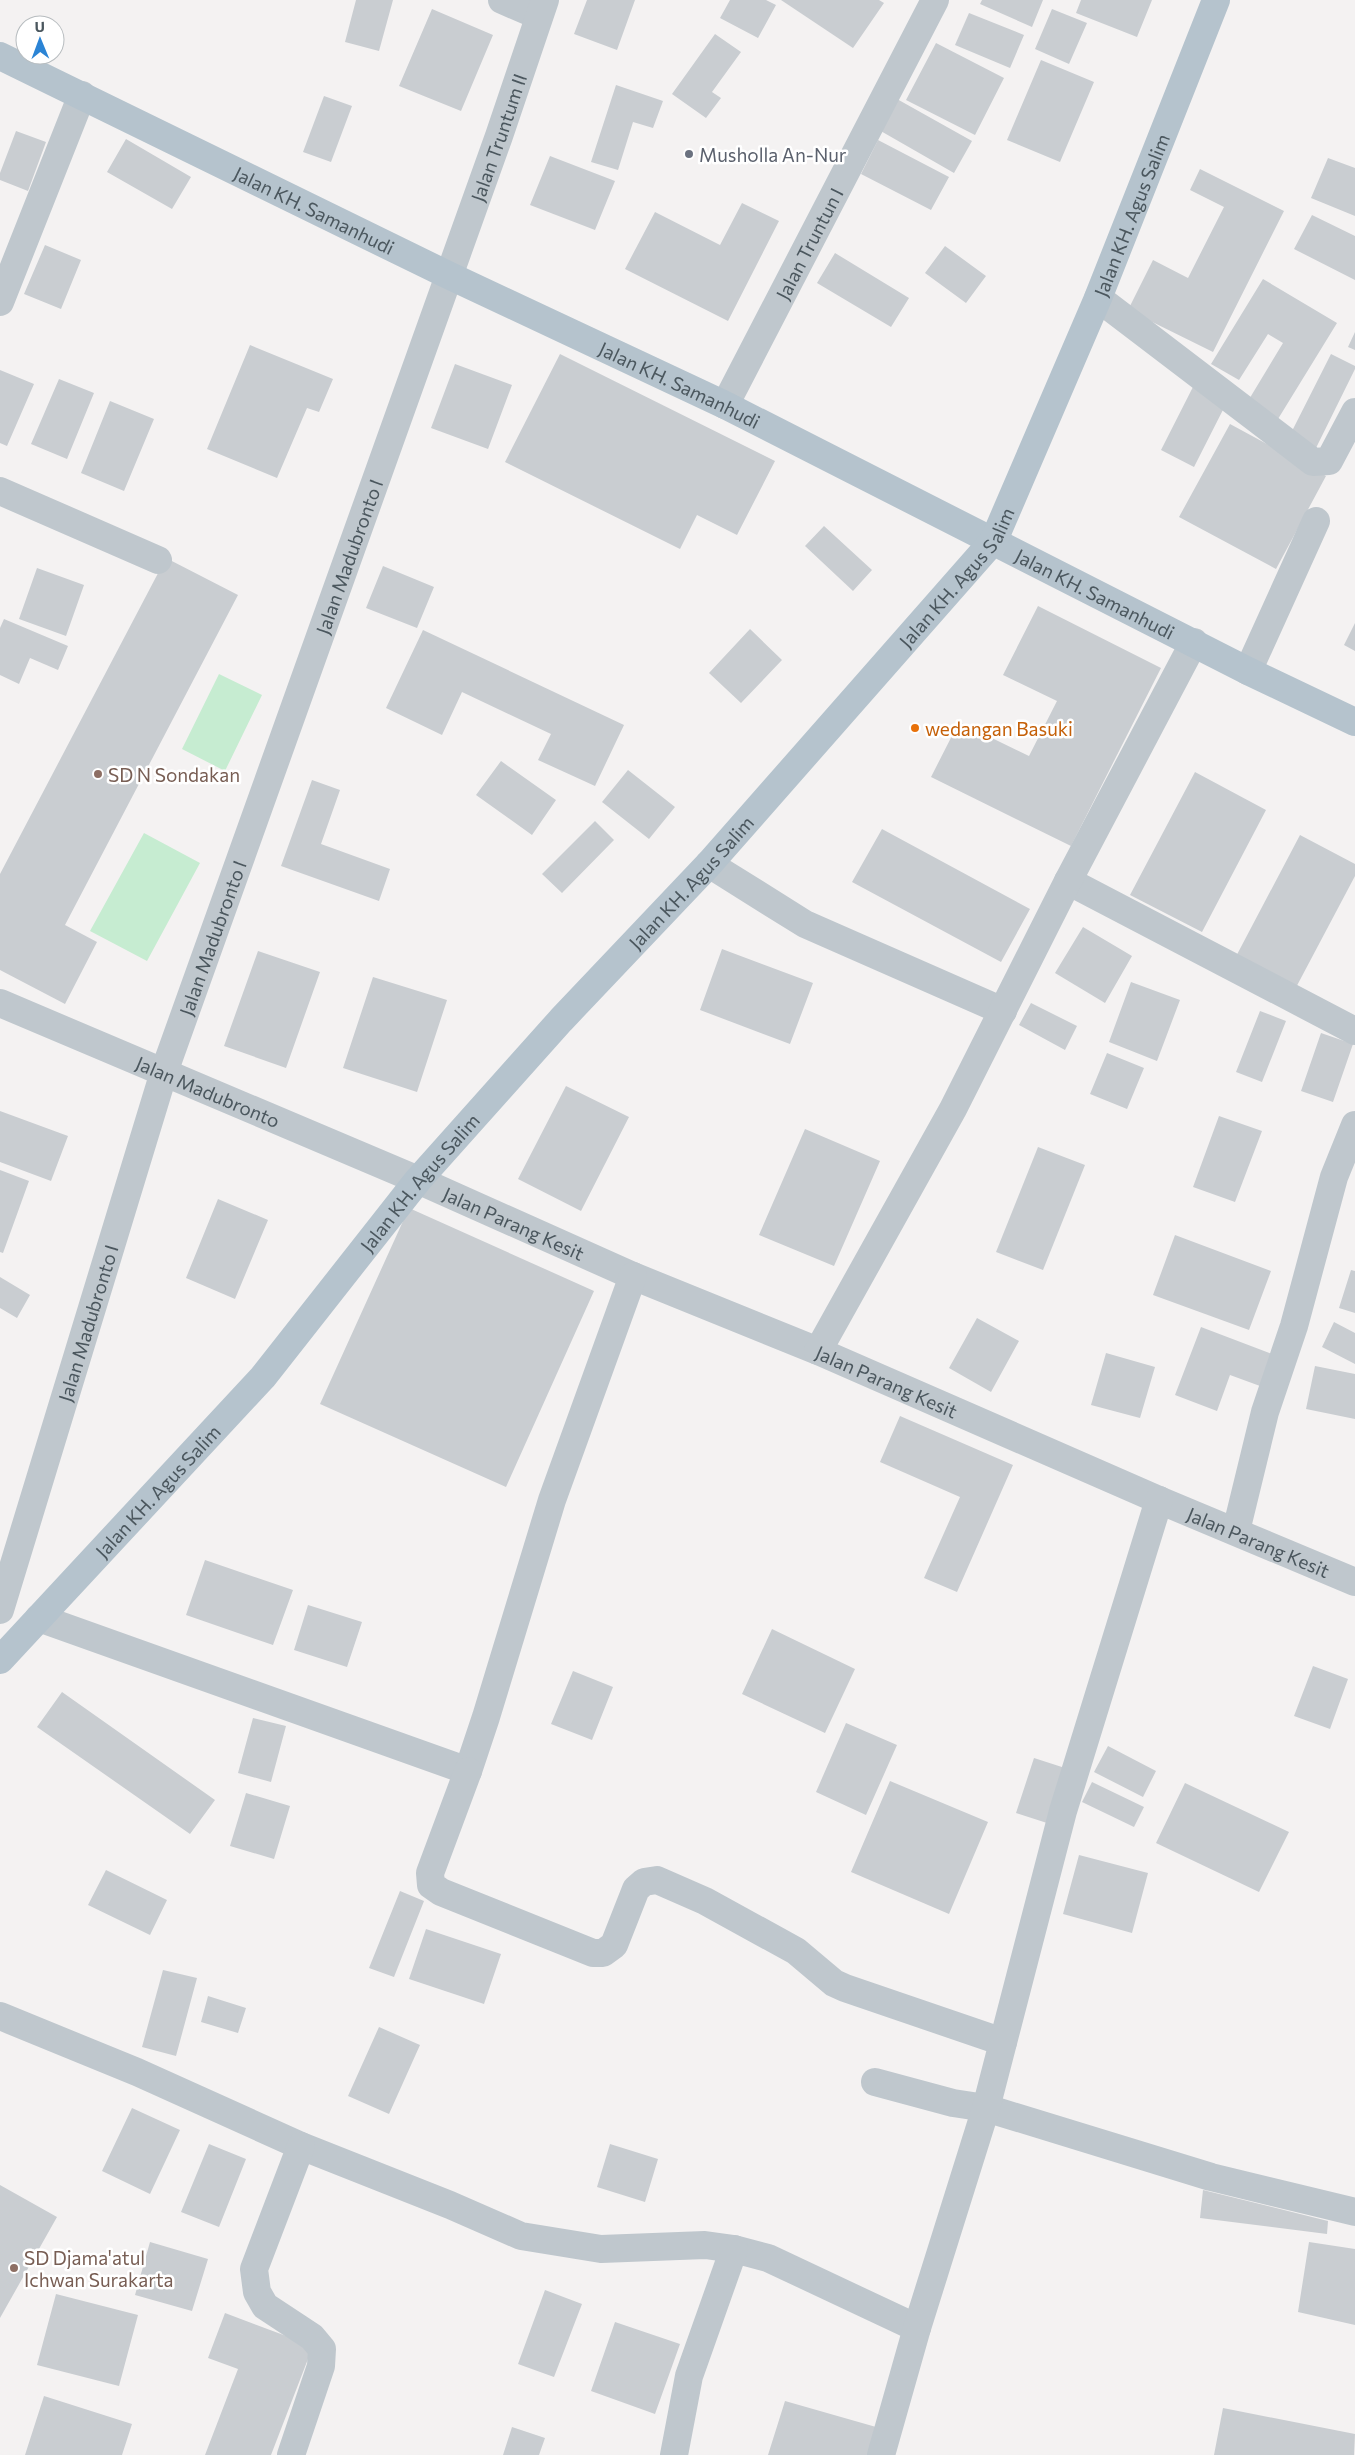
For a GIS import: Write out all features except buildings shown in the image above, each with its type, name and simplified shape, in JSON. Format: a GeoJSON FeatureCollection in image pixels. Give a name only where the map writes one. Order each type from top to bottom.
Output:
{"type":"FeatureCollection","features":[{"type":"Feature","properties":{"kind":"main road","name":"Jalan KH. Agus Salim"},"geometry":{"type":"LineString","coordinates":[[0,1660],[263,1377],[418,1180],[561,1020],[710,864],[994,540],[1098,298],[1216,0]]}},
{"type":"Feature","properties":{"kind":"main road","name":"Jalan KH. Samanhudi"},"geometry":{"type":"LineString","coordinates":[[0,56],[448,275],[724,404],[1248,671],[1355,722]]}},
{"type":"Feature","properties":{"kind":"street"},"geometry":{"type":"LineString","coordinates":[[502,0],[542,8]]}},
{"type":"Feature","properties":{"kind":"street","name":"Jalan Truntun I"},"geometry":{"type":"LineString","coordinates":[[724,404],[935,0]]}},
{"type":"Feature","properties":{"kind":"street","name":"Jalan Truntum II"},"geometry":{"type":"LineString","coordinates":[[448,275],[499,136],[542,8]]}},
{"type":"Feature","properties":{"kind":"street"},"geometry":{"type":"LineString","coordinates":[[0,302],[82,96]]}},
{"type":"Feature","properties":{"kind":"street","name":"Jalan Madubronto I"},"geometry":{"type":"LineString","coordinates":[[0,1610],[164,1072],[448,275]]}},
{"type":"Feature","properties":{"kind":"street"},"geometry":{"type":"LineString","coordinates":[[1098,298],[1313,462],[1329,461],[1355,412]]}},
{"type":"Feature","properties":{"kind":"street"},"geometry":{"type":"LineString","coordinates":[[0,490],[158,560]]}},
{"type":"Feature","properties":{"kind":"street"},"geometry":{"type":"LineString","coordinates":[[1248,671],[1316,521]]}},
{"type":"Feature","properties":{"kind":"street"},"geometry":{"type":"LineString","coordinates":[[818,1351],[953,1109],[1068,881],[1194,642]]}},
{"type":"Feature","properties":{"kind":"street"},"geometry":{"type":"LineString","coordinates":[[710,864],[806,924],[1003,1010]]}},
{"type":"Feature","properties":{"kind":"street"},"geometry":{"type":"LineString","coordinates":[[1068,881],[1355,1031]]}},
{"type":"Feature","properties":{"kind":"street","name":"Jalan Madubronto"},"geometry":{"type":"LineString","coordinates":[[0,1003],[418,1180]]}},
{"type":"Feature","properties":{"kind":"street"},"geometry":{"type":"LineString","coordinates":[[1236,1531],[1265,1412],[1294,1326],[1334,1177],[1355,1125]]}},
{"type":"Feature","properties":{"kind":"street","name":"Jalan Parang Kesit"},"geometry":{"type":"LineString","coordinates":[[418,1180],[633,1276],[818,1351],[1159,1500],[1355,1582]]}},
{"type":"Feature","properties":{"kind":"street"},"geometry":{"type":"LineString","coordinates":[[633,1276],[552,1500],[486,1717],[430,1873],[431,1885],[441,1892],[593,1954],[603,1953],[614,1945],[636,1889],[644,1882],[657,1880],[704,1901],[796,1951],[840,1986],[1003,2042]]}},
{"type":"Feature","properties":{"kind":"street"},"geometry":{"type":"LineString","coordinates":[[881,2455],[917,2328],[986,2108],[1063,1810],[1159,1500]]}},
{"type":"Feature","properties":{"kind":"street"},"geometry":{"type":"LineString","coordinates":[[39,1618],[361,1735],[429,1756],[468,1771]]}},
{"type":"Feature","properties":{"kind":"street"},"geometry":{"type":"LineString","coordinates":[[0,2016],[137,2072],[301,2146],[450,2205],[521,2236],[600,2249],[705,2245],[734,2249],[768,2258],[917,2328]]}},
{"type":"Feature","properties":{"kind":"street"},"geometry":{"type":"LineString","coordinates":[[875,2082],[953,2103],[986,2108],[1211,2177],[1355,2212]]}},
{"type":"Feature","properties":{"kind":"street"},"geometry":{"type":"LineString","coordinates":[[291,2455],[321,2366],[322,2349],[312,2337],[265,2306],[257,2292],[254,2269],[301,2146]]}},
{"type":"Feature","properties":{"kind":"street"},"geometry":{"type":"LineString","coordinates":[[674,2455],[689,2376],[734,2249]]}},
{"type":"Feature","properties":{"kind":"green space"},"geometry":{"type":"Polygon","coordinates":[[[219,674],[262,695],[225,771],[182,749],[219,674]]]}},
{"type":"Feature","properties":{"kind":"green space"},"geometry":{"type":"Polygon","coordinates":[[[144,833],[200,863],[147,961],[90,931],[144,833]]]}},
{"type":"Feature","properties":{"kind":"place","name":"Musholla An-Nur"},"geometry":{"type":"Point","coordinates":[689,154]}},
{"type":"Feature","properties":{"kind":"place","name":"wedangan Basuki"},"geometry":{"type":"Point","coordinates":[915,728]}},
{"type":"Feature","properties":{"kind":"place","name":"SD N Sondakan"},"geometry":{"type":"Point","coordinates":[98,774]}},
{"type":"Feature","properties":{"kind":"place","name":"SD Djama'atul Ichwan Surakarta"},"geometry":{"type":"Point","coordinates":[14,2268]}}]}
